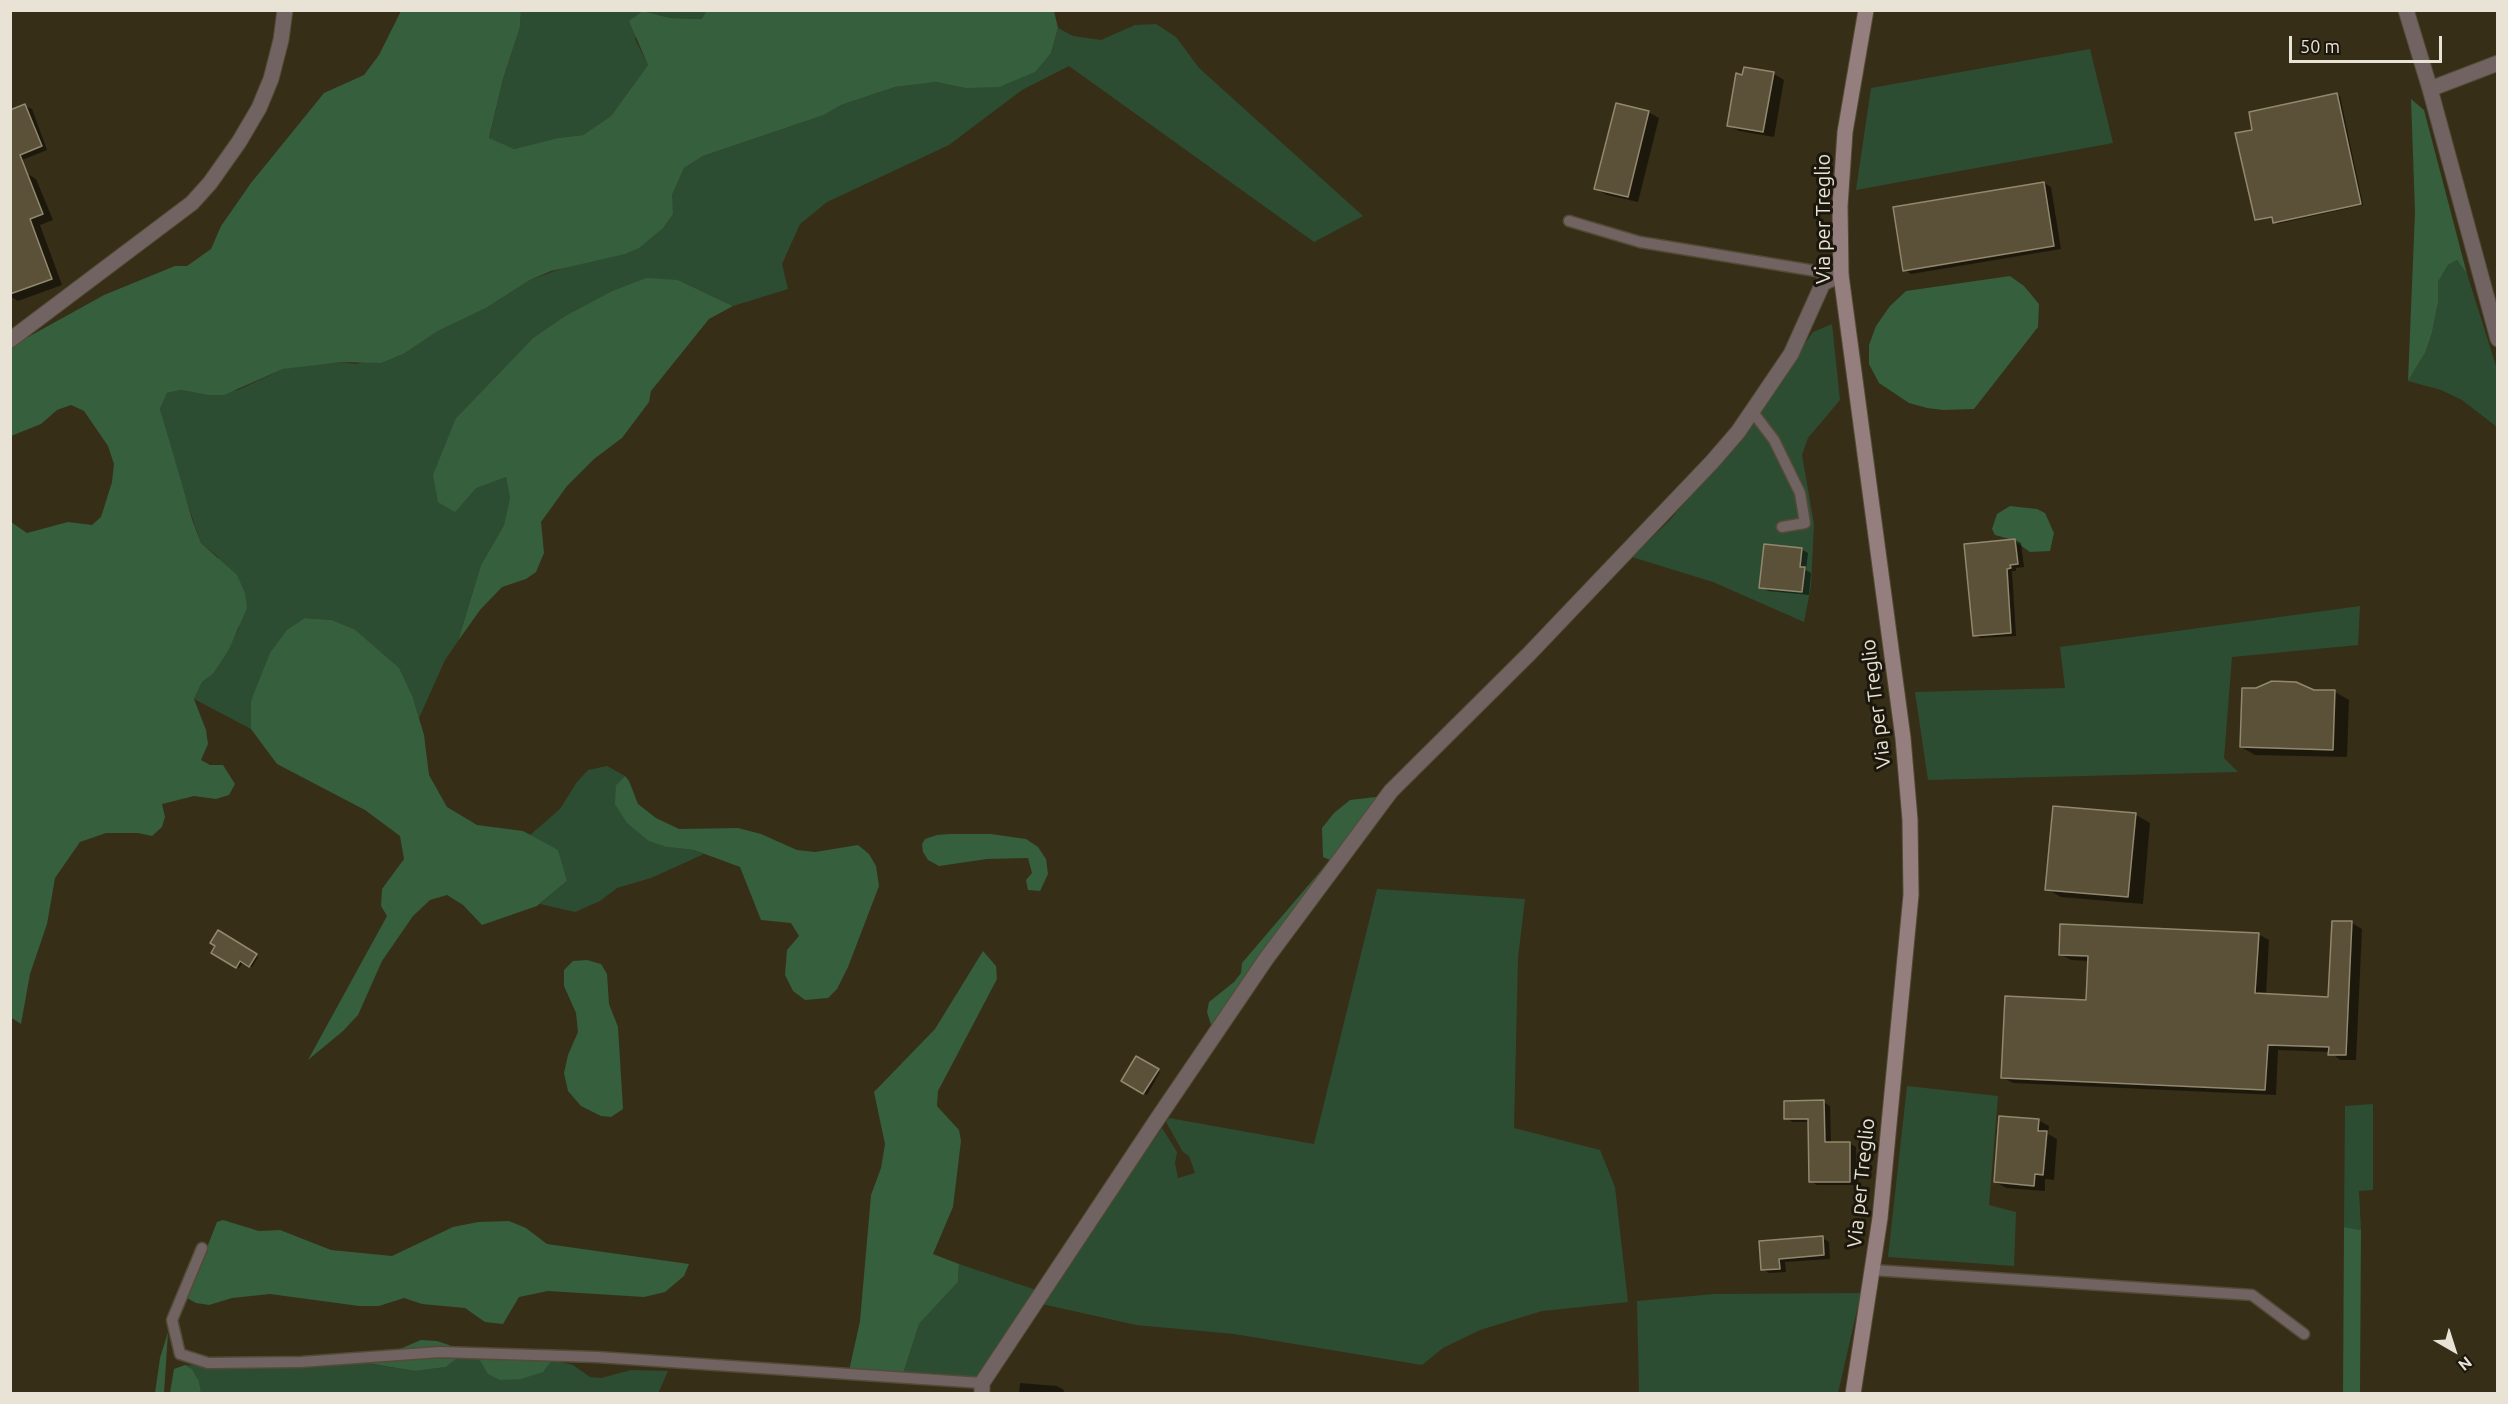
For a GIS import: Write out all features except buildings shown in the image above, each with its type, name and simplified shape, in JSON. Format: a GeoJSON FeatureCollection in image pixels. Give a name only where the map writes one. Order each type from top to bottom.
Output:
{"type":"FeatureCollection","features":[{"type":"Feature","properties":{"kind":"main road","name":"Via per Treglio"},"geometry":{"type":"LineString","coordinates":[[1853,1394],[1872,1270],[1911,896],[1910,820],[1903,738],[1840,275],[1840,206],[1845,132],[1866,10]]}},
{"type":"Feature","properties":{"kind":"street"},"geometry":{"type":"LineString","coordinates":[[10,340],[192,203],[219,170],[259,108],[271,79],[285,10]]}},
{"type":"Feature","properties":{"kind":"street"},"geometry":{"type":"LineString","coordinates":[[2406,10],[2430,89],[2498,339]]}},
{"type":"Feature","properties":{"kind":"street"},"geometry":{"type":"LineString","coordinates":[[2430,89],[2498,63]]}},
{"type":"Feature","properties":{"kind":"street"},"geometry":{"type":"LineString","coordinates":[[982,1388],[1266,959],[1390,791],[1630,550],[1712,462],[1752,411],[1791,354],[1822,283],[1840,275]]}},
{"type":"Feature","properties":{"kind":"lane"},"geometry":{"type":"LineString","coordinates":[[1569,221],[1640,242],[1840,275]]}},
{"type":"Feature","properties":{"kind":"lane"},"geometry":{"type":"LineString","coordinates":[[1752,411],[1774,441],[1800,493],[1805,523],[1782,527]]}},
{"type":"Feature","properties":{"kind":"lane"},"geometry":{"type":"LineString","coordinates":[[202,1248],[172,1320],[180,1354],[208,1364],[301,1362],[440,1352],[597,1357],[982,1388]]}},
{"type":"Feature","properties":{"kind":"lane"},"geometry":{"type":"LineString","coordinates":[[1872,1270],[2252,1295],[2304,1334]]}},
{"type":"Feature","properties":{"kind":"green space"},"geometry":{"type":"Polygon","coordinates":[[[707,10],[1054,11],[1058,28],[1051,53],[1035,72],[999,87],[965,88],[936,82],[895,87],[841,105],[824,115],[703,156],[684,168],[672,195],[673,214],[663,228],[639,248],[625,254],[551,271],[530,280],[486,308],[438,331],[405,353],[381,363],[341,362],[283,369],[224,395],[208,395],[181,390],[167,393],[160,409],[201,543],[237,575],[245,593],[247,608],[229,649],[213,674],[202,682],[194,699],[206,730],[208,744],[201,760],[210,765],[223,765],[235,784],[229,795],[216,799],[194,796],[162,804],[165,817],[162,827],[152,836],[138,833],[106,833],[80,842],[55,878],[47,924],[30,974],[21,1024],[10,1017],[11,522],[27,533],[68,522],[92,525],[101,517],[112,482],[114,464],[108,446],[84,411],[71,405],[57,410],[41,424],[11,436],[10,347],[104,295],[175,266],[187,266],[211,249],[221,226],[251,183],[324,93],[364,75],[379,55],[401,11],[521,11],[520,27],[503,79],[489,138],[514,149],[558,138],[583,135],[611,116],[648,65],[629,21],[643,11],[670,18],[702,19],[707,10]]]}},
{"type":"Feature","properties":{"kind":"green space"},"geometry":{"type":"Polygon","coordinates":[[[521,11],[643,11],[635,39],[648,65],[611,116],[583,135],[558,138],[514,149],[489,139],[503,79],[520,27],[521,11]]]}},
{"type":"Feature","properties":{"kind":"green space"},"geometry":{"type":"Polygon","coordinates":[[[643,11],[707,11],[703,19],[670,18],[643,11]]]}},
{"type":"Feature","properties":{"kind":"green space"},"geometry":{"type":"Polygon","coordinates":[[[1156,24],[1176,37],[1199,68],[1363,216],[1314,242],[1069,66],[1022,90],[949,145],[827,202],[800,224],[782,264],[788,289],[733,306],[678,280],[610,292],[565,316],[533,338],[456,418],[476,487],[506,477],[510,498],[504,525],[481,565],[458,641],[445,660],[419,718],[413,698],[354,629],[332,620],[305,618],[251,701],[251,729],[194,699],[202,682],[213,674],[239,628],[218,557],[201,543],[176,470],[160,409],[167,393],[181,390],[208,395],[238,390],[283,369],[341,362],[355,364],[405,353],[438,331],[486,308],[530,280],[574,264],[672,195],[684,168],[703,156],[824,115],[841,105],[895,87],[936,82],[965,88],[1051,53],[1058,28],[1073,36],[1101,40],[1135,25],[1156,24]]]}},
{"type":"Feature","properties":{"kind":"green space"},"geometry":{"type":"Polygon","coordinates":[[[2090,49],[2113,143],[1856,190],[1871,88],[2090,49]]]}},
{"type":"Feature","properties":{"kind":"green space"},"geometry":{"type":"Polygon","coordinates":[[[2411,99],[2424,110],[2467,274],[2457,260],[2448,265],[2438,282],[2438,303],[2432,333],[2425,353],[2408,381],[2415,212],[2411,99]]]}},
{"type":"Feature","properties":{"kind":"green space"},"geometry":{"type":"Polygon","coordinates":[[[2457,260],[2467,274],[2497,369],[2497,427],[2462,400],[2441,390],[2408,381],[2425,353],[2432,333],[2438,303],[2438,282],[2448,265],[2457,260]]]}},
{"type":"Feature","properties":{"kind":"green space"},"geometry":{"type":"Polygon","coordinates":[[[2010,276],[2024,286],[2039,304],[2038,327],[1974,409],[1927,408],[1909,403],[1879,383],[1869,364],[1869,345],[1876,326],[1890,306],[1906,291],[2010,276]]]}},
{"type":"Feature","properties":{"kind":"green space"},"geometry":{"type":"Polygon","coordinates":[[[646,278],[678,280],[733,306],[709,319],[651,391],[649,402],[622,438],[594,459],[567,486],[541,522],[544,553],[536,572],[526,579],[502,587],[480,610],[458,641],[481,565],[504,525],[510,498],[506,477],[476,488],[455,512],[438,502],[433,475],[456,418],[533,338],[565,316],[610,292],[646,278]]]}},
{"type":"Feature","properties":{"kind":"green space"},"geometry":{"type":"Polygon","coordinates":[[[1832,324],[1840,400],[1808,438],[1802,455],[1814,524],[1811,586],[1804,622],[1713,582],[1632,557],[1670,520],[1725,454],[1813,332],[1832,324]]]}},
{"type":"Feature","properties":{"kind":"green space"},"geometry":{"type":"Polygon","coordinates":[[[2010,506],[2037,509],[2045,513],[2054,533],[2050,551],[2030,552],[2013,540],[1995,535],[1992,529],[1997,514],[2010,506]]]}},
{"type":"Feature","properties":{"kind":"green space"},"geometry":{"type":"Polygon","coordinates":[[[2360,606],[2358,645],[2232,657],[2224,758],[2238,772],[1928,780],[1915,692],[2065,688],[2060,647],[2360,606]]]}},
{"type":"Feature","properties":{"kind":"green space"},"geometry":{"type":"Polygon","coordinates":[[[305,618],[332,620],[354,629],[399,668],[413,698],[424,735],[429,775],[447,807],[477,825],[523,831],[558,850],[567,881],[537,906],[482,925],[463,905],[447,895],[430,900],[413,916],[382,961],[358,1015],[343,1031],[308,1060],[387,916],[381,906],[382,889],[404,859],[400,836],[365,810],[277,764],[251,729],[251,701],[270,653],[287,630],[305,618]]]}},
{"type":"Feature","properties":{"kind":"green space"},"geometry":{"type":"Polygon","coordinates":[[[607,766],[625,776],[616,785],[667,847],[694,850],[704,854],[651,878],[617,888],[600,901],[575,912],[540,904],[567,881],[530,835],[560,809],[577,782],[588,770],[607,766]]]}},
{"type":"Feature","properties":{"kind":"green space"},"geometry":{"type":"Polygon","coordinates":[[[625,776],[638,804],[656,818],[679,829],[738,828],[761,834],[797,850],[815,852],[858,845],[869,854],[876,866],[879,886],[848,967],[837,989],[828,998],[805,1000],[793,991],[785,975],[787,950],[799,936],[791,923],[761,920],[740,867],[694,850],[667,847],[649,841],[627,823],[615,804],[616,785],[625,776]]]}},
{"type":"Feature","properties":{"kind":"green space"},"geometry":{"type":"Polygon","coordinates":[[[1384,796],[1212,1028],[1207,1012],[1209,1002],[1234,982],[1241,973],[1242,963],[1330,860],[1323,857],[1322,828],[1334,813],[1350,800],[1384,796]]]}},
{"type":"Feature","properties":{"kind":"green space"},"geometry":{"type":"Polygon","coordinates":[[[950,834],[991,834],[1026,839],[1038,847],[1046,859],[1048,874],[1040,891],[1028,890],[1026,880],[1032,873],[1028,858],[987,859],[939,866],[928,860],[923,852],[922,844],[925,839],[950,834]]]}},
{"type":"Feature","properties":{"kind":"green space"},"geometry":{"type":"Polygon","coordinates":[[[1377,889],[1525,899],[1518,958],[1514,1128],[1600,1150],[1615,1187],[1628,1302],[1542,1311],[1480,1330],[1443,1348],[1422,1365],[1234,1334],[1136,1325],[1042,1304],[1063,1269],[1162,1128],[1177,1152],[1175,1163],[1178,1178],[1195,1173],[1189,1156],[1183,1152],[1166,1122],[1169,1118],[1314,1144],[1377,889]]]}},
{"type":"Feature","properties":{"kind":"green space"},"geometry":{"type":"Polygon","coordinates":[[[983,951],[996,966],[997,979],[938,1091],[937,1106],[959,1130],[961,1141],[953,1207],[933,1254],[959,1264],[958,1282],[919,1324],[903,1374],[849,1371],[860,1321],[871,1195],[881,1168],[885,1144],[874,1092],[935,1029],[983,951]]]}},
{"type":"Feature","properties":{"kind":"green space"},"geometry":{"type":"Polygon","coordinates":[[[587,960],[601,964],[607,974],[609,1004],[618,1027],[623,1109],[611,1117],[601,1116],[581,1106],[568,1091],[564,1073],[568,1055],[578,1032],[576,1013],[564,986],[564,970],[573,961],[587,960]]]}},
{"type":"Feature","properties":{"kind":"green space"},"geometry":{"type":"Polygon","coordinates":[[[1907,1086],[1998,1096],[1989,1205],[2016,1212],[2014,1266],[1888,1257],[1907,1086]]]}},
{"type":"Feature","properties":{"kind":"green space"},"geometry":{"type":"Polygon","coordinates":[[[2373,1104],[2373,1190],[2359,1191],[2361,1230],[2344,1227],[2345,1106],[2373,1104]]]}},
{"type":"Feature","properties":{"kind":"green space"},"geometry":{"type":"Polygon","coordinates":[[[223,1220],[259,1231],[280,1230],[331,1250],[392,1256],[453,1227],[478,1222],[509,1221],[526,1228],[547,1244],[689,1264],[684,1276],[665,1292],[644,1297],[548,1291],[519,1297],[503,1324],[485,1322],[465,1308],[422,1304],[404,1298],[379,1306],[359,1306],[270,1294],[232,1298],[209,1305],[196,1303],[187,1298],[217,1222],[223,1220]]]}},
{"type":"Feature","properties":{"kind":"green space"},"geometry":{"type":"Polygon","coordinates":[[[2344,1227],[2361,1230],[2360,1393],[2343,1393],[2344,1227]]]}},
{"type":"Feature","properties":{"kind":"green space"},"geometry":{"type":"Polygon","coordinates":[[[959,1264],[1036,1290],[979,1376],[969,1378],[903,1374],[919,1324],[958,1282],[959,1264]]]}},
{"type":"Feature","properties":{"kind":"green space"},"geometry":{"type":"Polygon","coordinates":[[[1861,1293],[1838,1393],[1639,1393],[1637,1301],[1714,1294],[1861,1293]]]}},
{"type":"Feature","properties":{"kind":"green space"},"geometry":{"type":"Polygon","coordinates":[[[168,1332],[164,1393],[155,1393],[160,1358],[168,1332]]]}},
{"type":"Feature","properties":{"kind":"green space"},"geometry":{"type":"Polygon","coordinates":[[[421,1340],[437,1341],[449,1345],[460,1356],[446,1367],[415,1371],[366,1363],[371,1355],[395,1351],[421,1340]]]}},
{"type":"Feature","properties":{"kind":"green space"},"geometry":{"type":"Polygon","coordinates":[[[460,1356],[551,1360],[573,1365],[590,1377],[601,1378],[631,1370],[668,1371],[658,1394],[201,1394],[199,1381],[192,1369],[185,1365],[260,1367],[363,1363],[415,1371],[446,1367],[460,1356]]]}},
{"type":"Feature","properties":{"kind":"green space"},"geometry":{"type":"Polygon","coordinates":[[[478,1357],[551,1361],[543,1372],[521,1379],[500,1380],[488,1374],[478,1357]]]}},
{"type":"Feature","properties":{"kind":"green space"},"geometry":{"type":"Polygon","coordinates":[[[185,1365],[192,1369],[199,1381],[201,1393],[170,1393],[174,1369],[185,1365]]]}}]}
